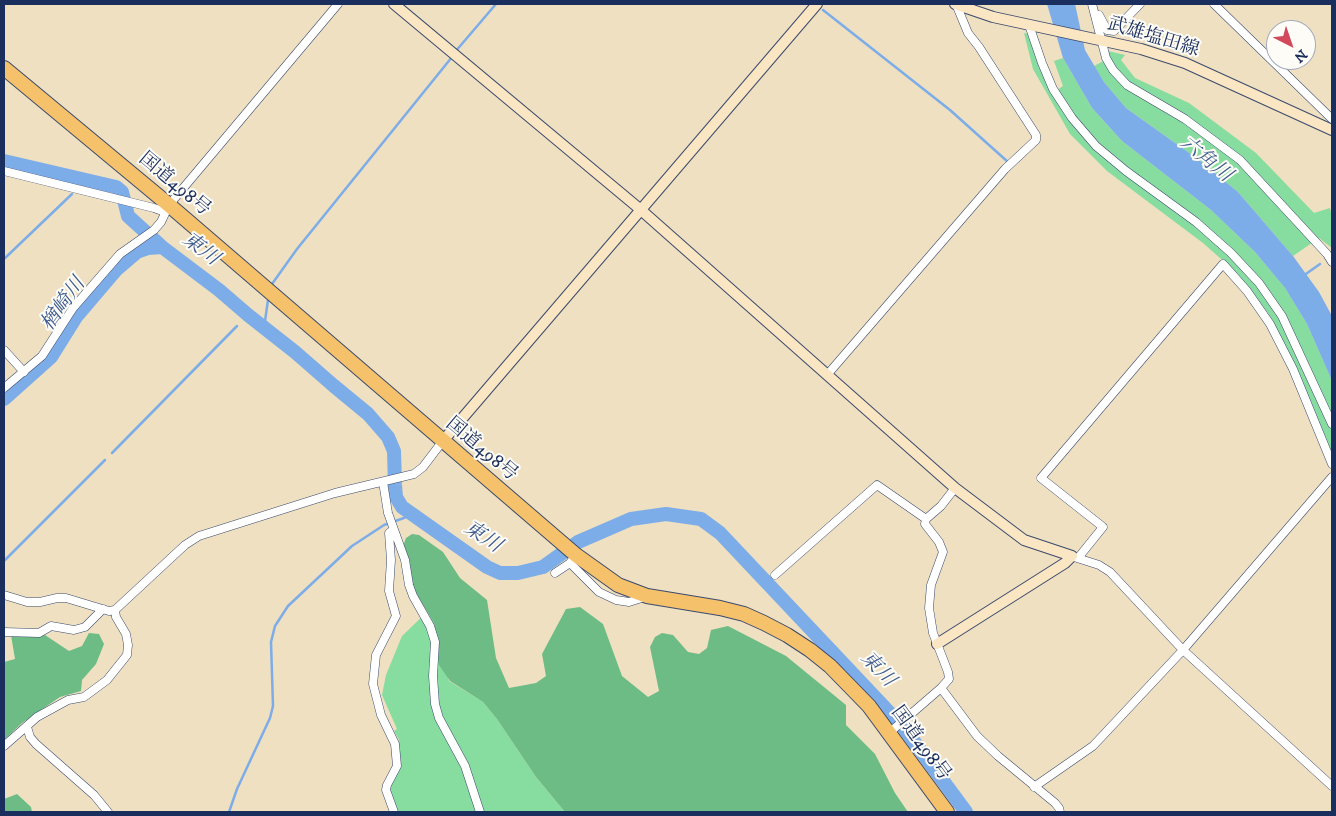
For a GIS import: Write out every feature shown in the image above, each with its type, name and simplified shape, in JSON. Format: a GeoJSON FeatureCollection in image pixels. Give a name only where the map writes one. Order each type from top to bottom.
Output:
{"type":"FeatureCollection","features":[{"type":"Feature","properties":{"kind":"highway","name":"国道498号"},"geometry":{"type":"LineString","coordinates":[[4,68],[167,209],[560,542],[573,559],[618,585],[647,596],[720,608],[744,614],[787,635],[810,650],[830,666],[891,731],[947,812]]}},
{"type":"Feature","properties":{"kind":"street"},"geometry":{"type":"LineString","coordinates":[[4,388],[42,356],[73,308],[120,254],[145,238],[161,222],[167,209],[338,4]]}},
{"type":"Feature","properties":{"kind":"street"},"geometry":{"type":"LineString","coordinates":[[394,4],[642,210],[955,488],[1024,540],[1099,565],[1110,572],[1183,650],[1332,786]]}},
{"type":"Feature","properties":{"kind":"street"},"geometry":{"type":"LineString","coordinates":[[4,595],[28,602],[66,598],[109,611],[115,610],[185,545],[199,536],[335,493],[404,478],[414,474],[423,467],[442,442],[817,4]]}},
{"type":"Feature","properties":{"kind":"street"},"geometry":{"type":"LineString","coordinates":[[827,376],[1006,169],[1036,140],[1036,135],[968,33],[956,4]]}},
{"type":"Feature","properties":{"kind":"street","name":"武雄塩田線"},"geometry":{"type":"LineString","coordinates":[[956,4],[993,18],[1141,49],[1185,63],[1332,130]]}},
{"type":"Feature","properties":{"kind":"street"},"geometry":{"type":"LineString","coordinates":[[1093,7],[1107,30],[1114,30],[1140,4]]}},
{"type":"Feature","properties":{"kind":"street"},"geometry":{"type":"LineString","coordinates":[[1214,4],[1332,119]]}},
{"type":"Feature","properties":{"kind":"street"},"geometry":{"type":"LineString","coordinates":[[1093,7],[1101,32],[1099,40],[1106,58],[1113,70],[1127,85],[1178,115],[1240,160],[1328,254],[1332,262]]}},
{"type":"Feature","properties":{"kind":"street"},"geometry":{"type":"LineString","coordinates":[[1031,26],[1042,63],[1053,89],[1072,118],[1096,146],[1126,171],[1196,222],[1231,252],[1259,283],[1282,316],[1332,424]]}},
{"type":"Feature","properties":{"kind":"street"},"geometry":{"type":"LineString","coordinates":[[1308,119],[1317,104]]}},
{"type":"Feature","properties":{"kind":"street"},"geometry":{"type":"LineString","coordinates":[[4,171],[132,203],[167,209]]}},
{"type":"Feature","properties":{"kind":"street"},"geometry":{"type":"LineString","coordinates":[[937,644],[1075,557],[1103,527],[1041,478],[1223,264],[1247,291],[1270,324],[1293,369],[1332,464]]}},
{"type":"Feature","properties":{"kind":"street"},"geometry":{"type":"LineString","coordinates":[[4,350],[24,372]]}},
{"type":"Feature","properties":{"kind":"street"},"geometry":{"type":"LineString","coordinates":[[1034,787],[1092,746],[1183,650],[1332,477]]}},
{"type":"Feature","properties":{"kind":"street"},"geometry":{"type":"LineString","coordinates":[[385,482],[388,514],[404,560],[408,585],[412,596],[430,626],[435,642],[433,693],[439,718],[465,766],[480,812]]}},
{"type":"Feature","properties":{"kind":"street"},"geometry":{"type":"LineString","coordinates":[[775,575],[877,486],[926,519]]}},
{"type":"Feature","properties":{"kind":"street"},"geometry":{"type":"LineString","coordinates":[[891,731],[949,679],[933,633],[929,608],[931,585],[943,552],[939,542],[925,524],[926,519],[941,506],[955,488]]}},
{"type":"Feature","properties":{"kind":"street"},"geometry":{"type":"LineString","coordinates":[[393,530],[389,533],[391,560],[389,591],[396,616],[376,655],[373,684],[381,716],[396,744],[396,766],[386,790],[394,812]]}},
{"type":"Feature","properties":{"kind":"street"},"geometry":{"type":"LineString","coordinates":[[555,573],[573,559]]}},
{"type":"Feature","properties":{"kind":"street"},"geometry":{"type":"LineString","coordinates":[[4,632],[39,633],[51,626],[74,630],[85,627],[103,609]]}},
{"type":"Feature","properties":{"kind":"street"},"geometry":{"type":"LineString","coordinates":[[4,746],[37,717],[68,700],[84,697],[96,690],[107,680],[127,655],[126,634],[116,617],[115,610]]}},
{"type":"Feature","properties":{"kind":"street"},"geometry":{"type":"LineString","coordinates":[[941,688],[978,736],[998,756],[1055,803],[1060,812]]}},
{"type":"Feature","properties":{"kind":"street"},"geometry":{"type":"LineString","coordinates":[[26,728],[36,744],[94,795],[108,812]]}},
{"type":"Feature","properties":{"kind":"green space"},"geometry":{"type":"Polygon","coordinates":[[[1024,33],[1029,34],[1053,93],[1063,86],[1054,61],[1063,58],[1092,108],[1122,141],[1211,210],[1255,252],[1285,288],[1307,324],[1332,381],[1332,423],[1330,425],[1332,431],[1332,454],[1296,368],[1268,313],[1238,274],[1203,243],[1107,171],[1070,134],[1033,69],[1024,33]]]}},
{"type":"Feature","properties":{"kind":"green space"},"geometry":{"type":"Polygon","coordinates":[[[1108,51],[1125,55],[1121,60],[1135,78],[1189,103],[1256,153],[1314,213],[1330,208],[1332,217],[1332,248],[1319,238],[1293,256],[1238,192],[1199,160],[1126,108],[1104,82],[1094,66],[1109,58],[1108,51]]]}},
{"type":"Feature","properties":{"kind":"green space"},"geometry":{"type":"Polygon","coordinates":[[[412,534],[419,535],[443,552],[460,578],[487,600],[496,658],[509,688],[536,683],[546,676],[542,654],[566,609],[580,607],[603,624],[622,676],[648,697],[659,691],[650,647],[655,637],[662,633],[673,635],[688,652],[699,654],[707,648],[711,630],[728,626],[786,656],[846,705],[846,725],[875,754],[895,793],[908,812],[565,812],[536,777],[497,719],[483,702],[450,681],[439,665],[434,623],[414,590],[403,546],[406,538],[412,534]]]}},
{"type":"Feature","properties":{"kind":"green space"},"geometry":{"type":"Polygon","coordinates":[[[427,612],[434,623],[449,681],[483,702],[497,719],[536,777],[565,812],[398,812],[389,789],[400,768],[399,740],[394,731],[397,729],[382,695],[386,675],[402,636],[427,612]]]}},
{"type":"Feature","properties":{"kind":"green space"},"geometry":{"type":"Polygon","coordinates":[[[89,633],[99,634],[104,644],[96,664],[82,680],[81,691],[60,697],[22,723],[4,740],[4,662],[15,659],[11,635],[45,635],[69,651],[82,646],[89,633]]]}},
{"type":"Feature","properties":{"kind":"green space"},"geometry":{"type":"Polygon","coordinates":[[[17,794],[31,807],[32,812],[4,812],[4,799],[17,794]]]}},
{"type":"Feature","properties":{"kind":"water"},"geometry":{"type":"Polygon","coordinates":[[[1047,4],[1075,4],[1085,50],[1104,82],[1126,108],[1199,160],[1238,192],[1293,256],[1319,292],[1332,316],[1332,381],[1307,324],[1285,288],[1255,252],[1211,210],[1122,141],[1092,108],[1063,58],[1047,4]]]}},
{"type":"Feature","properties":{"kind":"waterway"},"geometry":{"type":"LineString","coordinates":[[455,52],[496,4]]}},
{"type":"Feature","properties":{"kind":"waterway"},"geometry":{"type":"LineString","coordinates":[[823,10],[950,110],[1008,162]]}},
{"type":"Feature","properties":{"kind":"waterway"},"geometry":{"type":"LineString","coordinates":[[272,284],[297,249],[452,57]]}},
{"type":"Feature","properties":{"kind":"waterway","name":"東川"},"geometry":{"type":"LineString","coordinates":[[4,161],[116,187],[122,192],[128,216],[162,247],[219,290],[368,414],[388,437],[394,451],[396,497],[402,507],[487,567],[500,573],[518,573],[543,567],[578,542],[631,519],[666,514],[701,519],[720,533],[904,728],[966,812]]}},
{"type":"Feature","properties":{"kind":"waterway"},"geometry":{"type":"LineString","coordinates":[[4,259],[72,194]]}},
{"type":"Feature","properties":{"kind":"waterway","name":"楢崎川"},"geometry":{"type":"LineString","coordinates":[[4,399],[51,357],[76,317],[116,270],[137,252],[148,248],[162,247]]}},
{"type":"Feature","properties":{"kind":"waterway"},"geometry":{"type":"LineString","coordinates":[[1303,276],[1320,264]]}},
{"type":"Feature","properties":{"kind":"waterway"},"geometry":{"type":"LineString","coordinates":[[264,328],[268,300]]}},
{"type":"Feature","properties":{"kind":"waterway"},"geometry":{"type":"LineString","coordinates":[[112,453],[237,326]]}},
{"type":"Feature","properties":{"kind":"waterway"},"geometry":{"type":"LineString","coordinates":[[4,561],[105,460]]}},
{"type":"Feature","properties":{"kind":"waterway"},"geometry":{"type":"LineString","coordinates":[[229,812],[237,789],[270,718],[273,706],[271,642],[275,626],[288,606],[352,546],[384,525],[412,514]]}},
{"type":"Feature","properties":{"kind":"water label","name":"六角川"},"geometry":{"type":"Point","coordinates":[1205,160]}}]}
